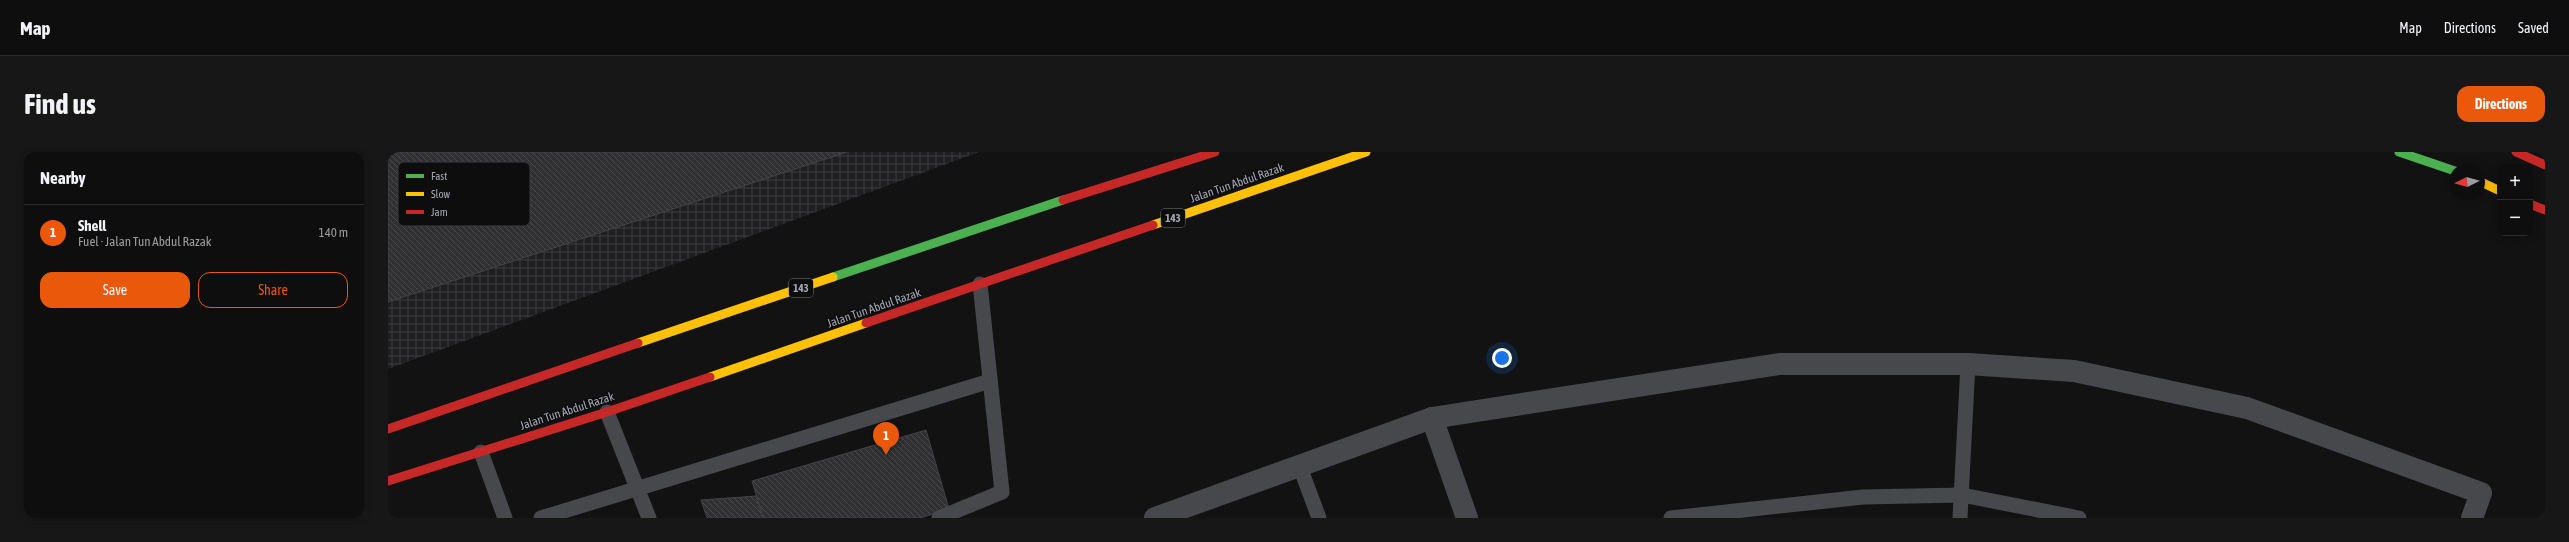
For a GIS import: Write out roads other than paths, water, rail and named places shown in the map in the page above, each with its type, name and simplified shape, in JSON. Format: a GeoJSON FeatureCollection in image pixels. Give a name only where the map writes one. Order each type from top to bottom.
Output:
{"type":"FeatureCollection","features":[{"type":"Feature","properties":{"kind":"highway","name":"143"},"geometry":{"type":"LineString","coordinates":[[388,429],[966,231],[1215,152]]}},
{"type":"Feature","properties":{"kind":"highway","name":"Jalan Tun Abdul Razak"},"geometry":{"type":"LineString","coordinates":[[388,481],[607,412],[1366,152]]}},
{"type":"Feature","properties":{"kind":"highway"},"geometry":{"type":"LineString","coordinates":[[2399,152],[2449,169]]}},
{"type":"Feature","properties":{"kind":"highway"},"geometry":{"type":"LineString","coordinates":[[2516,152],[2545,165]]}},
{"type":"Feature","properties":{"kind":"highway"},"geometry":{"type":"LineString","coordinates":[[2485,184],[2497,190]]}},
{"type":"Feature","properties":{"kind":"highway"},"geometry":{"type":"LineString","coordinates":[[2533,205],[2545,210]]}},
{"type":"Feature","properties":{"kind":"street"},"geometry":{"type":"LineString","coordinates":[[1166,516],[1432,418],[1779,364],[1968,364],[2074,371],[2247,408],[2481,492],[2472,518]]}},
{"type":"Feature","properties":{"kind":"street"},"geometry":{"type":"LineString","coordinates":[[1432,418],[1467,518]]}},
{"type":"Feature","properties":{"kind":"lane"},"geometry":{"type":"LineString","coordinates":[[939,518],[1002,492],[980,284]]}},
{"type":"Feature","properties":{"kind":"lane"},"geometry":{"type":"LineString","coordinates":[[1960,518],[1968,364]]}},
{"type":"Feature","properties":{"kind":"lane"},"geometry":{"type":"LineString","coordinates":[[541,518],[637,490],[990,381]]}},
{"type":"Feature","properties":{"kind":"lane"},"geometry":{"type":"LineString","coordinates":[[607,412],[649,518]]}},
{"type":"Feature","properties":{"kind":"lane"},"geometry":{"type":"LineString","coordinates":[[481,452],[505,518]]}},
{"type":"Feature","properties":{"kind":"lane"},"geometry":{"type":"LineString","coordinates":[[1300,467],[1319,518]]}},
{"type":"Feature","properties":{"kind":"lane"},"geometry":{"type":"LineString","coordinates":[[1670,518],[1863,497],[1962,495],[2079,518]]}},
{"type":"Feature","properties":{"kind":"place","name":"Shell"},"geometry":{"type":"Point","coordinates":[886,455]}}]}
